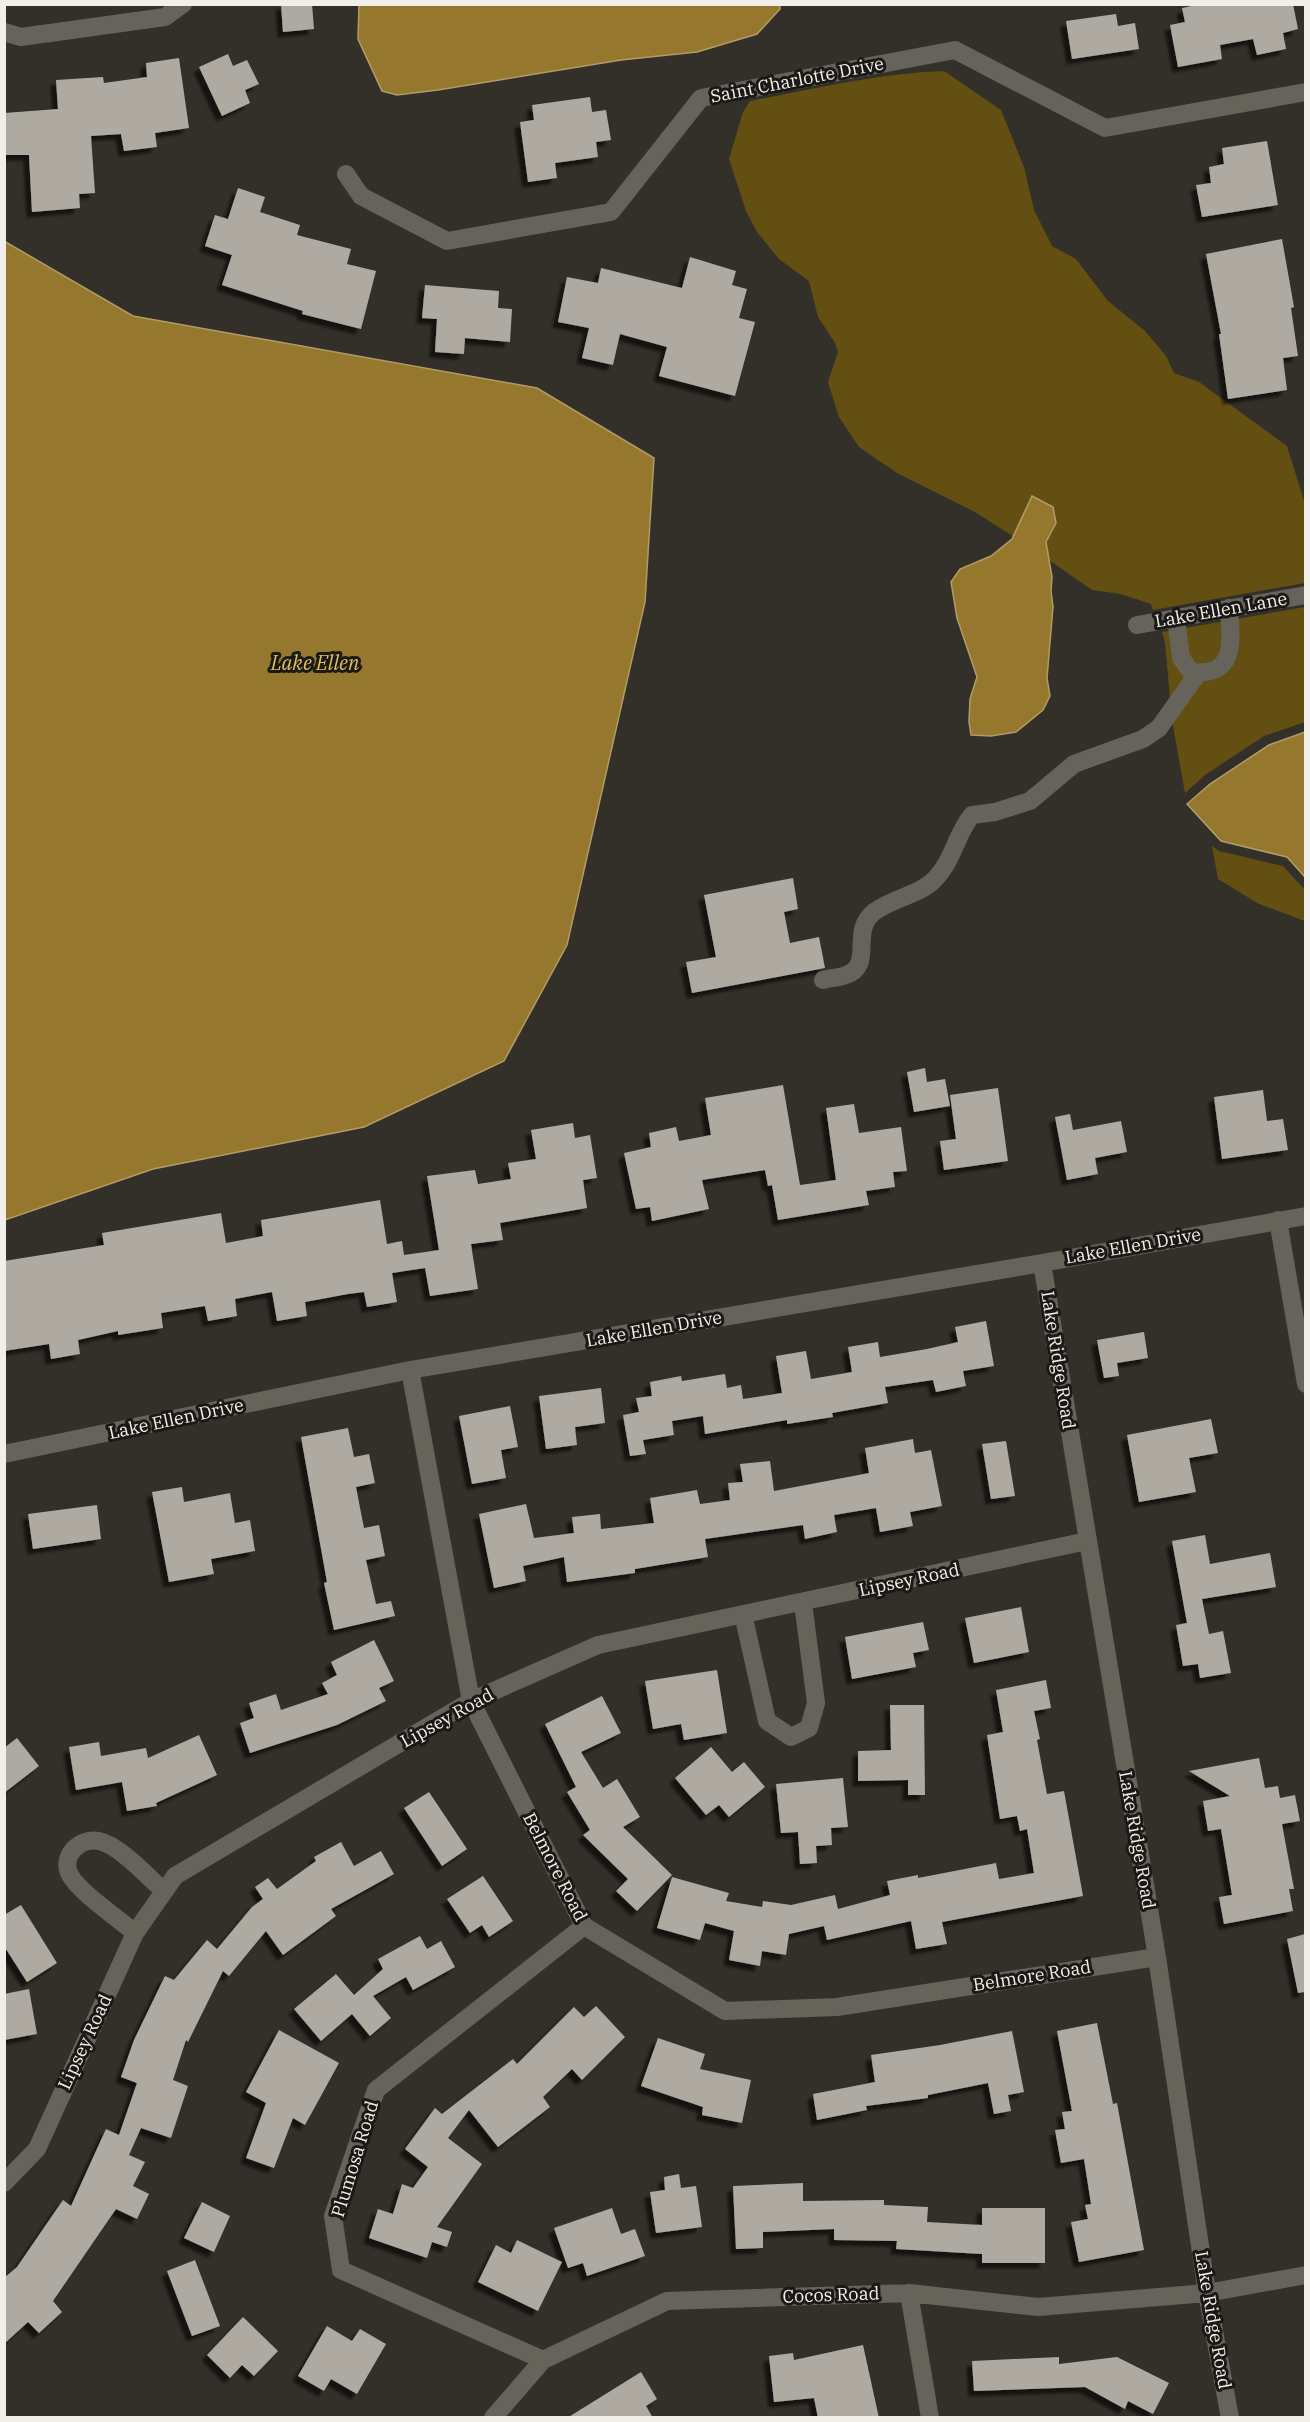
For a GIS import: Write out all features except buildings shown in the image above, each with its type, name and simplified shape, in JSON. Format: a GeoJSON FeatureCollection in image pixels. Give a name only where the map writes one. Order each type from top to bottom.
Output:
{"type":"FeatureCollection","features":[{"type":"Feature","properties":{"kind":"street"},"geometry":{"type":"LineString","coordinates":[[4,32],[21,36],[165,17],[183,4]]}},
{"type":"Feature","properties":{"kind":"street","name":"Saint Charlotte Drive"},"geometry":{"type":"LineString","coordinates":[[346,174],[361,196],[447,241],[611,212],[701,98],[956,50],[1105,128],[1305,92]]}},
{"type":"Feature","properties":{"kind":"street","name":"Lake Ellen Lane"},"geometry":{"type":"LineString","coordinates":[[1137,625],[1305,595]]}},
{"type":"Feature","properties":{"kind":"street"},"geometry":{"type":"LineString","coordinates":[[1176,618],[1182,658],[1191,672],[1205,673],[1221,667],[1228,657],[1231,641],[1229,608]]}},
{"type":"Feature","properties":{"kind":"street"},"geometry":{"type":"LineString","coordinates":[[823,980],[846,975],[856,969],[861,960],[861,932],[873,913],[934,881],[945,866],[964,824],[972,815],[995,812],[1030,801],[1074,764],[1143,740],[1159,728],[1198,673]]}},
{"type":"Feature","properties":{"kind":"street","name":"Lake Ellen Drive"},"geometry":{"type":"LineString","coordinates":[[4,1454],[410,1370],[1305,1216]]}},
{"type":"Feature","properties":{"kind":"street"},"geometry":{"type":"LineString","coordinates":[[1278,1220],[1305,1384]]}},
{"type":"Feature","properties":{"kind":"street","name":"Lake Ridge Road"},"geometry":{"type":"LineString","coordinates":[[1042,1263],[1157,1957],[1207,2293],[1230,2418]]}},
{"type":"Feature","properties":{"kind":"street","name":"Belmore Road"},"geometry":{"type":"LineString","coordinates":[[410,1370],[471,1701],[584,1926],[725,2011],[837,2007],[1157,1957]]}},
{"type":"Feature","properties":{"kind":"street","name":"Lipsey Road"},"geometry":{"type":"LineString","coordinates":[[4,2183],[37,2149],[135,1932],[174,1876],[471,1701],[598,1646],[1087,1541]]}},
{"type":"Feature","properties":{"kind":"street"},"geometry":{"type":"LineString","coordinates":[[743,1614],[767,1721],[791,1737],[809,1728],[816,1703],[803,1603]]}},
{"type":"Feature","properties":{"kind":"street"},"geometry":{"type":"LineString","coordinates":[[135,1932],[76,1883],[69,1872],[67,1860],[75,1847],[84,1841],[98,1841],[110,1845],[164,1891]]}},
{"type":"Feature","properties":{"kind":"street","name":"Plumosa Road"},"geometry":{"type":"LineString","coordinates":[[543,2360],[340,2270],[333,2216],[376,2090],[584,1926]]}},
{"type":"Feature","properties":{"kind":"street","name":"Cocos Road"},"geometry":{"type":"LineString","coordinates":[[493,2418],[543,2360],[667,2301],[909,2293],[1038,2307],[1207,2293],[1305,2275]]}},
{"type":"Feature","properties":{"kind":"street"},"geometry":{"type":"LineString","coordinates":[[909,2293],[930,2418]]}},
{"type":"Feature","properties":{"kind":"shaded area"},"geometry":{"type":"Polygon","coordinates":[[[944,71],[1001,110],[1024,167],[1034,210],[1052,246],[1076,259],[1108,301],[1145,331],[1166,356],[1174,373],[1199,382],[1287,446],[1305,504],[1305,583],[1153,610],[1151,604],[1121,594],[1092,590],[1049,560],[1046,542],[1056,523],[1032,496],[1014,537],[975,512],[897,473],[859,447],[839,417],[828,382],[838,352],[835,343],[818,317],[809,281],[779,259],[757,232],[746,211],[729,159],[743,112],[750,101],[871,78],[944,71]]]}},
{"type":"Feature","properties":{"kind":"shaded area"},"geometry":{"type":"Polygon","coordinates":[[[1305,607],[1305,722],[1264,736],[1205,775],[1185,793],[1172,720],[1165,642],[1162,632],[1305,607]]]}},
{"type":"Feature","properties":{"kind":"shaded area"},"geometry":{"type":"Polygon","coordinates":[[[1212,846],[1219,851],[1283,866],[1305,890],[1305,921],[1259,904],[1218,879],[1212,846]]]}},
{"type":"Feature","properties":{"kind":"water"},"geometry":{"type":"Polygon","coordinates":[[[359,4],[780,5],[780,9],[757,34],[697,52],[621,60],[397,95],[382,91],[358,39],[359,4]]]}},
{"type":"Feature","properties":{"kind":"water","name":"Lake Ellen"},"geometry":{"type":"Polygon","coordinates":[[[4,241],[133,316],[537,388],[654,458],[645,602],[567,945],[504,1061],[364,1127],[153,1169],[5,1220],[4,241]]]}},
{"type":"Feature","properties":{"kind":"water"},"geometry":{"type":"Polygon","coordinates":[[[1032,496],[1053,507],[1056,523],[1046,542],[1052,577],[1053,607],[1047,678],[1050,696],[1043,710],[1016,732],[991,736],[971,735],[970,699],[977,677],[957,618],[951,582],[960,569],[991,556],[1012,539],[1032,496]]]}},
{"type":"Feature","properties":{"kind":"water"},"geometry":{"type":"Polygon","coordinates":[[[1306,732],[1305,877],[1287,857],[1221,841],[1187,804],[1210,784],[1269,745],[1306,732]]]}}]}
